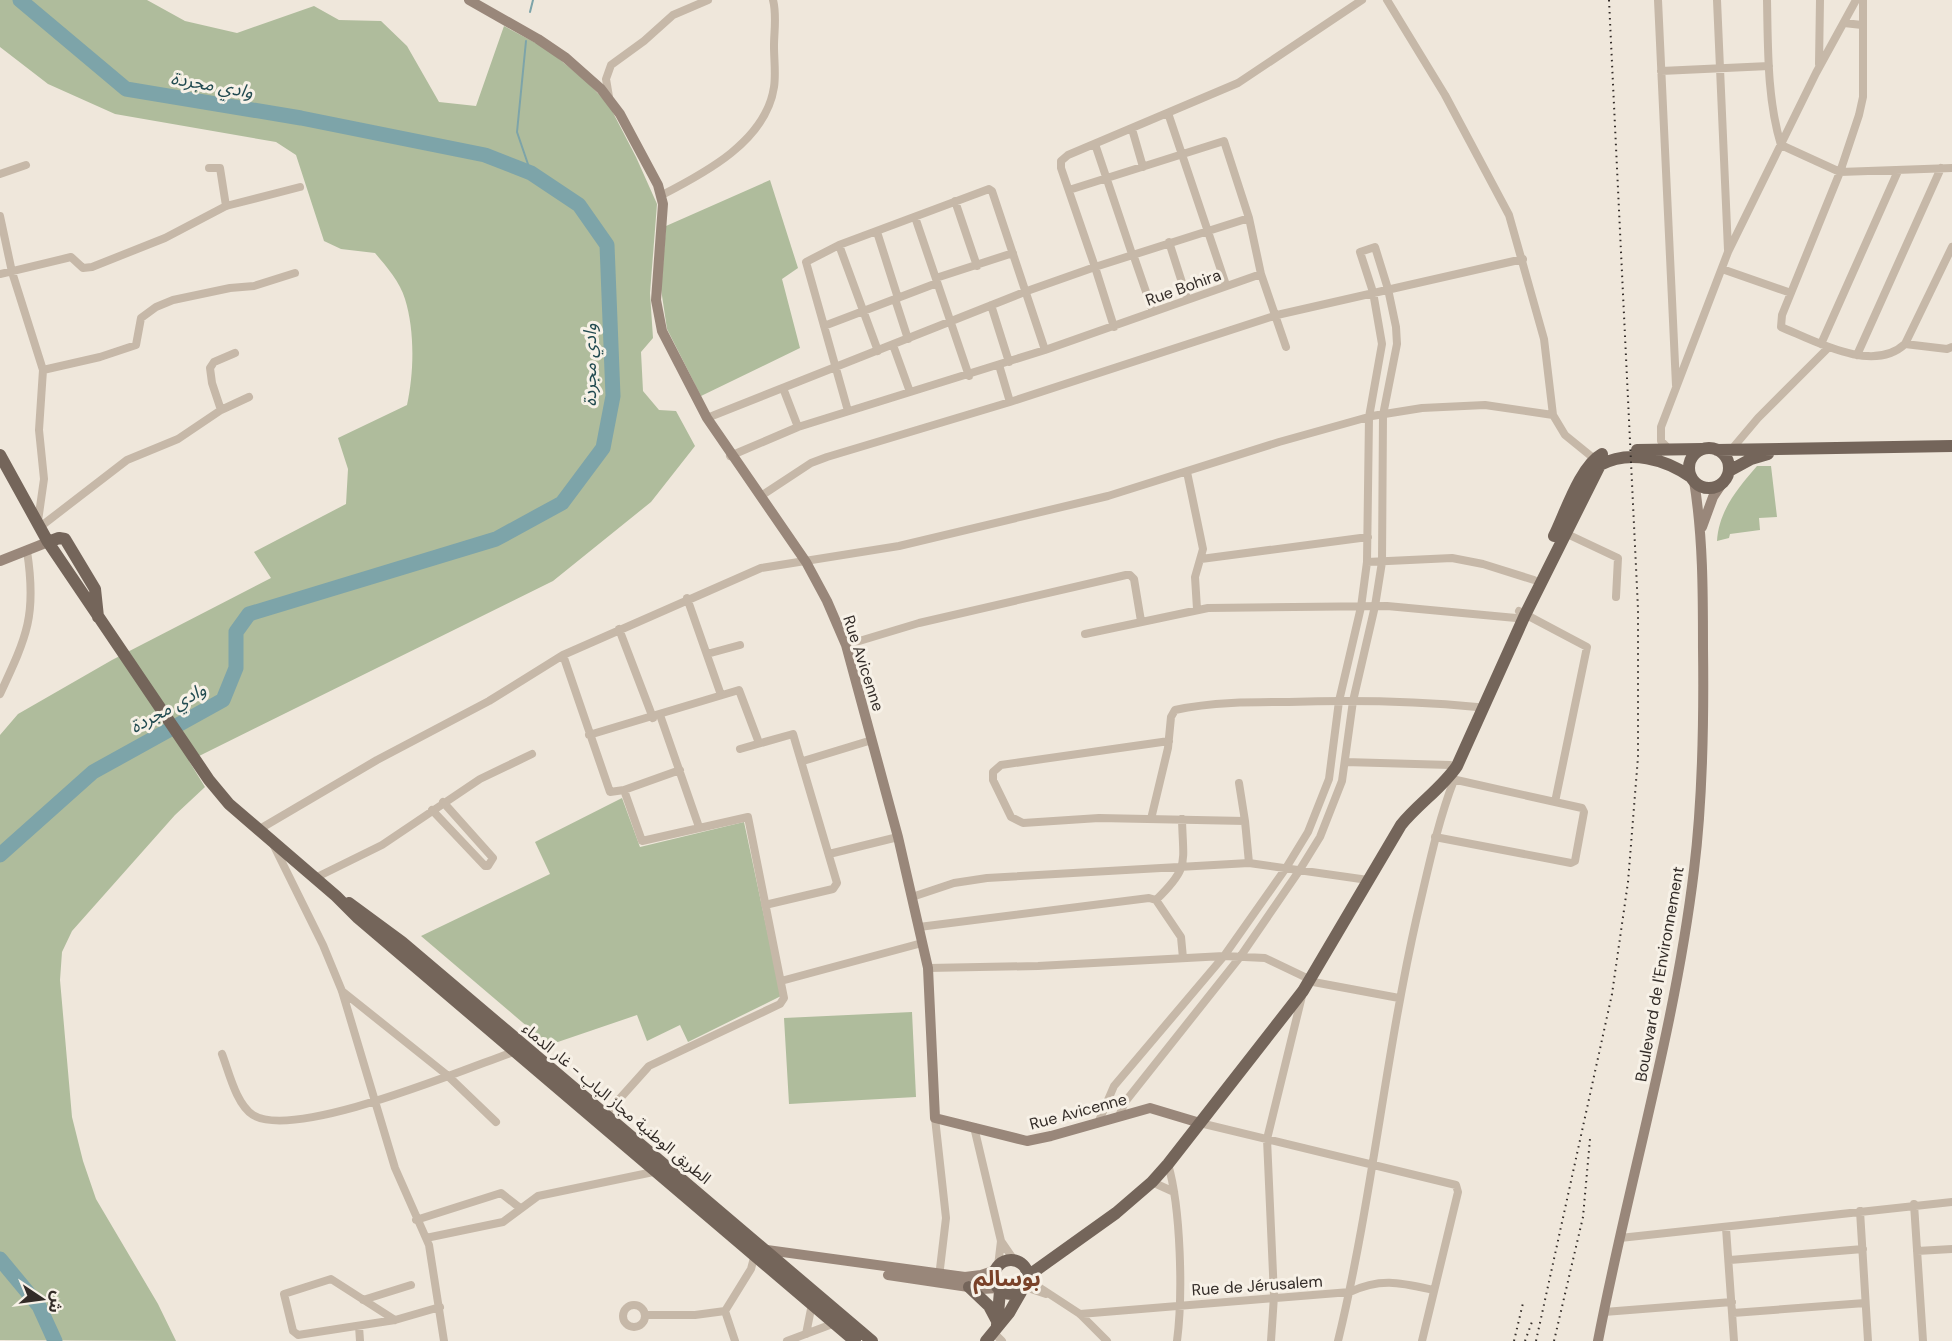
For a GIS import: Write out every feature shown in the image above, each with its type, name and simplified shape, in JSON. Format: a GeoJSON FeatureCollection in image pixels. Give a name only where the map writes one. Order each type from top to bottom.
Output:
{"type":"FeatureCollection","features":[{"type":"Feature","properties":{"kind":"main road"},"geometry":{"type":"LineString","coordinates":[[1449,775],[1477,707],[1520,615],[1565,533],[1602,454],[1631,450],[1778,451],[1952,446]]}},
{"type":"Feature","properties":{"kind":"main road"},"geometry":{"type":"LineString","coordinates":[[1692,479],[1691,460],[1702,449]]}},
{"type":"Feature","properties":{"kind":"main road"},"geometry":{"type":"LineString","coordinates":[[1717,450],[1728,461],[1726,477]]}},
{"type":"Feature","properties":{"kind":"main road"},"geometry":{"type":"LineString","coordinates":[[999,1290],[1012,1295],[1026,1280],[1152,1182],[1307,984],[1401,825],[1457,766],[1534,580],[1582,477],[1597,462],[1648,457],[1675,466],[1708,488],[1751,459],[1778,451]]}},
{"type":"Feature","properties":{"kind":"main road","name":"الطريق الوطنية مجاز الباب - غار الدماء"},"geometry":{"type":"LineString","coordinates":[[0,455],[48,542],[98,619],[123,652],[198,765],[229,804],[336,896],[363,912],[414,959],[662,1170],[872,1341]]}},
{"type":"Feature","properties":{"kind":"main road","name":"الطريق الوطنية مجاز الباب - غار الدماء"},"geometry":{"type":"LineString","coordinates":[[579,1099],[606,1114],[662,1170]]}},
{"type":"Feature","properties":{"kind":"main road","name":"الطريق الوطنية مجاز الباب - غار الدماء"},"geometry":{"type":"LineString","coordinates":[[764,1255],[812,1304],[855,1341]]}},
{"type":"Feature","properties":{"kind":"main road"},"geometry":{"type":"LineString","coordinates":[[995,1333],[999,1290],[995,1283],[997,1268],[1002,1262],[1014,1260],[1026,1280]]}},
{"type":"Feature","properties":{"kind":"main road"},"geometry":{"type":"LineString","coordinates":[[995,1333],[1026,1280]]}},
{"type":"Feature","properties":{"kind":"main road"},"geometry":{"type":"LineString","coordinates":[[969,1287],[989,1306],[995,1333]]}},
{"type":"Feature","properties":{"kind":"street"},"geometry":{"type":"LineString","coordinates":[[469,0],[558,53],[609,97],[662,195],[711,168],[746,139],[762,119],[770,104],[775,82],[773,0]]}},
{"type":"Feature","properties":{"kind":"street"},"geometry":{"type":"LineString","coordinates":[[609,97],[606,79],[610,65],[644,41],[673,15],[708,0]]}},
{"type":"Feature","properties":{"kind":"street"},"geometry":{"type":"LineString","coordinates":[[1114,327],[1061,168],[1062,159],[1238,83],[1362,0]]}},
{"type":"Feature","properties":{"kind":"street"},"geometry":{"type":"LineString","coordinates":[[1387,0],[1481,159],[1509,215],[1544,339],[1552,415],[1560,430],[1597,462]]}},
{"type":"Feature","properties":{"kind":"street"},"geometry":{"type":"LineString","coordinates":[[1658,0],[1676,390]]}},
{"type":"Feature","properties":{"kind":"street"},"geometry":{"type":"LineString","coordinates":[[1717,0],[1728,252]]}},
{"type":"Feature","properties":{"kind":"street"},"geometry":{"type":"LineString","coordinates":[[1767,0],[1769,66],[1775,120],[1781,145]]}},
{"type":"Feature","properties":{"kind":"street"},"geometry":{"type":"LineString","coordinates":[[1819,68],[1820,0]]}},
{"type":"Feature","properties":{"kind":"street"},"geometry":{"type":"LineString","coordinates":[[1863,0],[1863,97],[1840,172],[1782,315],[1782,327],[1825,346],[1857,355],[1891,354],[1905,344],[1952,247]]}},
{"type":"Feature","properties":{"kind":"street"},"geometry":{"type":"LineString","coordinates":[[1670,450],[1659,437],[1728,252],[1819,68],[1854,3]]}},
{"type":"Feature","properties":{"kind":"street"},"geometry":{"type":"LineString","coordinates":[[1844,23],[1862,25]]}},
{"type":"Feature","properties":{"kind":"street"},"geometry":{"type":"LineString","coordinates":[[1661,71],[1769,66]]}},
{"type":"Feature","properties":{"kind":"street"},"geometry":{"type":"LineString","coordinates":[[1168,113],[1226,285]]}},
{"type":"Feature","properties":{"kind":"street"},"geometry":{"type":"LineString","coordinates":[[1132,129],[1143,167]]}},
{"type":"Feature","properties":{"kind":"street"},"geometry":{"type":"LineString","coordinates":[[1069,190],[1219,140],[1226,144],[1249,218],[1261,274],[1277,315],[1286,347]]}},
{"type":"Feature","properties":{"kind":"street"},"geometry":{"type":"LineString","coordinates":[[1095,144],[1153,312]]}},
{"type":"Feature","properties":{"kind":"street"},"geometry":{"type":"LineString","coordinates":[[1781,145],[1840,172],[1952,168]]}},
{"type":"Feature","properties":{"kind":"street"},"geometry":{"type":"LineString","coordinates":[[0,174],[26,165]]}},
{"type":"Feature","properties":{"kind":"street"},"geometry":{"type":"LineString","coordinates":[[209,168],[220,168],[226,206]]}},
{"type":"Feature","properties":{"kind":"street"},"geometry":{"type":"LineString","coordinates":[[1857,355],[1941,168]]}},
{"type":"Feature","properties":{"kind":"street"},"geometry":{"type":"LineString","coordinates":[[1731,450],[1825,346],[1898,171]]}},
{"type":"Feature","properties":{"kind":"street"},"geometry":{"type":"LineString","coordinates":[[0,274],[71,257],[83,268],[92,267],[157,242],[226,206],[300,187]]}},
{"type":"Feature","properties":{"kind":"street"},"geometry":{"type":"LineString","coordinates":[[848,411],[805,264],[839,245],[955,201],[991,190],[1027,291],[1045,350]]}},
{"type":"Feature","properties":{"kind":"street","name":"Rue Avicenne"},"geometry":{"type":"LineString","coordinates":[[662,195],[656,279],[657,315],[667,345],[730,456],[806,562],[827,601],[846,645],[898,837],[928,968],[935,1118],[1027,1141],[1150,1108],[1200,1123]]}},
{"type":"Feature","properties":{"kind":"street"},"geometry":{"type":"LineString","coordinates":[[955,201],[977,266]]}},
{"type":"Feature","properties":{"kind":"street"},"geometry":{"type":"LineString","coordinates":[[0,216],[12,272],[42,369],[39,430],[44,479],[39,525]]}},
{"type":"Feature","properties":{"kind":"street"},"geometry":{"type":"LineString","coordinates":[[915,217],[969,376]]}},
{"type":"Feature","properties":{"kind":"street"},"geometry":{"type":"LineString","coordinates":[[707,418],[1027,291],[1132,254],[1249,218]]}},
{"type":"Feature","properties":{"kind":"street"},"geometry":{"type":"LineString","coordinates":[[877,232],[908,339]]}},
{"type":"Feature","properties":{"kind":"street"},"geometry":{"type":"LineString","coordinates":[[1169,242],[1187,298]]}},
{"type":"Feature","properties":{"kind":"street"},"geometry":{"type":"LineString","coordinates":[[839,245],[878,351]]}},
{"type":"Feature","properties":{"kind":"street"},"geometry":{"type":"LineString","coordinates":[[1098,1123],[1114,1086],[1224,956],[1286,868],[1308,832],[1329,779],[1339,701],[1361,606],[1367,562],[1369,417],[1382,344],[1373,292],[1360,252],[1375,247],[1388,289],[1397,344],[1383,415],[1382,562],[1375,606],[1353,701],[1345,762],[1334,806],[1320,837],[1299,871],[1240,957],[1125,1102],[1119,1116]]}},
{"type":"Feature","properties":{"kind":"street"},"geometry":{"type":"LineString","coordinates":[[824,326],[937,280],[1013,253]]}},
{"type":"Feature","properties":{"kind":"street"},"geometry":{"type":"LineString","coordinates":[[760,496],[812,463],[827,457],[1010,402],[1277,315],[1523,259]]}},
{"type":"Feature","properties":{"kind":"street"},"geometry":{"type":"LineString","coordinates":[[1722,269],[1791,293]]}},
{"type":"Feature","properties":{"kind":"street"},"geometry":{"type":"LineString","coordinates":[[42,369],[100,357],[136,345],[141,318],[164,304],[230,288],[254,286],[295,273]]}},
{"type":"Feature","properties":{"kind":"street","name":"Rue Bohira"},"geometry":{"type":"LineString","coordinates":[[730,456],[798,427],[969,376],[1261,274]]}},
{"type":"Feature","properties":{"kind":"street"},"geometry":{"type":"LineString","coordinates":[[991,305],[1009,362]]}},
{"type":"Feature","properties":{"kind":"street"},"geometry":{"type":"LineString","coordinates":[[1905,344],[1947,349],[1952,347]]}},
{"type":"Feature","properties":{"kind":"street"},"geometry":{"type":"LineString","coordinates":[[892,345],[910,392]]}},
{"type":"Feature","properties":{"kind":"street"},"geometry":{"type":"LineString","coordinates":[[221,410],[212,383],[210,368],[214,362],[236,353]]}},
{"type":"Feature","properties":{"kind":"street"},"geometry":{"type":"LineString","coordinates":[[999,365],[1010,402]]}},
{"type":"Feature","properties":{"kind":"street"},"geometry":{"type":"LineString","coordinates":[[783,388],[798,427]]}},
{"type":"Feature","properties":{"kind":"street"},"geometry":{"type":"LineString","coordinates":[[39,525],[127,460],[178,439],[221,410],[249,397]]}},
{"type":"Feature","properties":{"kind":"street"},"geometry":{"type":"LineString","coordinates":[[258,830],[368,766],[489,701],[563,656],[687,598],[761,568],[899,546],[1108,496],[1369,417],[1422,408],[1485,405],[1552,415]]}},
{"type":"Feature","properties":{"kind":"street"},"geometry":{"type":"LineString","coordinates":[[1187,472],[1202,536],[1201,559],[1195,577],[1197,609]]}},
{"type":"Feature","properties":{"kind":"street"},"geometry":{"type":"LineString","coordinates":[[1700,536],[1713,497],[1726,477]]}},
{"type":"Feature","properties":{"kind":"street","name":"Boulevard de l'Environnement"},"geometry":{"type":"LineString","coordinates":[[1598,1341],[1672,1001],[1694,871],[1703,763],[1703,596],[1700,536],[1692,479]]}},
{"type":"Feature","properties":{"kind":"street"},"geometry":{"type":"LineString","coordinates":[[1565,533],[1618,558],[1616,597]]}},
{"type":"Feature","properties":{"kind":"street"},"geometry":{"type":"LineString","coordinates":[[1201,559],[1368,537]]}},
{"type":"Feature","properties":{"kind":"street"},"geometry":{"type":"LineString","coordinates":[[0,561],[48,542]]}},
{"type":"Feature","properties":{"kind":"street"},"geometry":{"type":"LineString","coordinates":[[0,694],[17,657],[29,621],[32,588],[27,551]]}},
{"type":"Feature","properties":{"kind":"street"},"geometry":{"type":"LineString","coordinates":[[1367,562],[1452,558],[1483,564],[1534,580]]}},
{"type":"Feature","properties":{"kind":"street"},"geometry":{"type":"LineString","coordinates":[[846,645],[920,623],[1130,575],[1134,579],[1141,621]]}},
{"type":"Feature","properties":{"kind":"street"},"geometry":{"type":"LineString","coordinates":[[687,598],[721,695]]}},
{"type":"Feature","properties":{"kind":"street"},"geometry":{"type":"LineString","coordinates":[[1085,634],[1197,609],[1375,606],[1520,615],[1587,647],[1555,802]]}},
{"type":"Feature","properties":{"kind":"street"},"geometry":{"type":"LineString","coordinates":[[619,629],[680,770],[699,827]]}},
{"type":"Feature","properties":{"kind":"street"},"geometry":{"type":"LineString","coordinates":[[707,654],[740,645]]}},
{"type":"Feature","properties":{"kind":"street"},"geometry":{"type":"LineString","coordinates":[[563,656],[610,792],[624,790],[680,770]]}},
{"type":"Feature","properties":{"kind":"street"},"geometry":{"type":"LineString","coordinates":[[589,735],[740,691],[759,743]]}},
{"type":"Feature","properties":{"kind":"street"},"geometry":{"type":"LineString","coordinates":[[1151,819],[1169,741],[1171,717],[1175,710],[1248,702],[1339,701],[1427,702],[1477,707]]}},
{"type":"Feature","properties":{"kind":"street"},"geometry":{"type":"LineString","coordinates":[[740,749],[791,734],[803,761],[837,883],[836,888],[765,905]]}},
{"type":"Feature","properties":{"kind":"street"},"geometry":{"type":"LineString","coordinates":[[803,761],[872,740]]}},
{"type":"Feature","properties":{"kind":"street"},"geometry":{"type":"LineString","coordinates":[[1169,741],[1001,765],[993,772],[993,780],[1011,817],[1023,823],[1151,819],[1245,821]]}},
{"type":"Feature","properties":{"kind":"street"},"geometry":{"type":"LineString","coordinates":[[315,878],[382,845],[480,779],[532,754]]}},
{"type":"Feature","properties":{"kind":"street"},"geometry":{"type":"LineString","coordinates":[[1345,762],[1449,775],[1583,809],[1573,863],[1435,837]]}},
{"type":"Feature","properties":{"kind":"street"},"geometry":{"type":"LineString","coordinates":[[1338,1341],[1350,1292],[1399,998],[1449,775]]}},
{"type":"Feature","properties":{"kind":"street"},"geometry":{"type":"LineString","coordinates":[[1239,783],[1249,863]]}},
{"type":"Feature","properties":{"kind":"street"},"geometry":{"type":"LineString","coordinates":[[606,1114],[649,1066],[780,1004],[784,998],[748,817],[641,840],[624,790]]}},
{"type":"Feature","properties":{"kind":"street"},"geometry":{"type":"LineString","coordinates":[[432,810],[485,866],[488,866],[494,861],[493,858],[443,802]]}},
{"type":"Feature","properties":{"kind":"street"},"geometry":{"type":"LineString","coordinates":[[1156,900],[1178,879],[1183,867],[1182,819]]}},
{"type":"Feature","properties":{"kind":"street"},"geometry":{"type":"LineString","coordinates":[[829,854],[898,837]]}},
{"type":"Feature","properties":{"kind":"street"},"geometry":{"type":"LineString","coordinates":[[271,842],[319,936],[342,991],[395,1168],[426,1239],[440,1306],[444,1341]]}},
{"type":"Feature","properties":{"kind":"street"},"geometry":{"type":"LineString","coordinates":[[912,897],[954,883],[987,878],[1249,863],[1368,880]]}},
{"type":"Feature","properties":{"kind":"street"},"geometry":{"type":"LineString","coordinates":[[919,927],[1149,898],[1156,900],[1181,937],[1183,958]]}},
{"type":"Feature","properties":{"kind":"street"},"geometry":{"type":"LineString","coordinates":[[781,981],[922,943]]}},
{"type":"Feature","properties":{"kind":"street"},"geometry":{"type":"LineString","coordinates":[[928,968],[1038,966],[1224,956],[1265,958],[1307,984],[1399,998]]}},
{"type":"Feature","properties":{"kind":"street"},"geometry":{"type":"LineString","coordinates":[[1271,1341],[1274,1296],[1267,1139],[1307,984]]}},
{"type":"Feature","properties":{"kind":"street"},"geometry":{"type":"LineString","coordinates":[[342,991],[447,1075],[496,1122]]}},
{"type":"Feature","properties":{"kind":"street"},"geometry":{"type":"LineString","coordinates":[[222,1054],[245,1107],[258,1118],[308,1119],[375,1101],[520,1049]]}},
{"type":"Feature","properties":{"kind":"street"},"geometry":{"type":"LineString","coordinates":[[935,1118],[946,1218],[939,1279]]}},
{"type":"Feature","properties":{"kind":"street"},"geometry":{"type":"LineString","coordinates":[[1200,1123],[1454,1184],[1458,1192],[1422,1341]]}},
{"type":"Feature","properties":{"kind":"street"},"geometry":{"type":"LineString","coordinates":[[974,1127],[1001,1241],[1014,1260]]}},
{"type":"Feature","properties":{"kind":"street"},"geometry":{"type":"LineString","coordinates":[[1168,1164],[1174,1192],[1181,1305],[1177,1341]]}},
{"type":"Feature","properties":{"kind":"street"},"geometry":{"type":"LineString","coordinates":[[426,1239],[503,1222],[538,1196],[662,1170]]}},
{"type":"Feature","properties":{"kind":"street"},"geometry":{"type":"LineString","coordinates":[[1152,1182],[1174,1192]]}},
{"type":"Feature","properties":{"kind":"street"},"geometry":{"type":"LineString","coordinates":[[417,1220],[501,1193],[520,1208]]}},
{"type":"Feature","properties":{"kind":"street"},"geometry":{"type":"LineString","coordinates":[[1620,1238],[1726,1228],[1914,1204],[1952,1202]]}},
{"type":"Feature","properties":{"kind":"street"},"geometry":{"type":"LineString","coordinates":[[1914,1204],[1923,1341]]}},
{"type":"Feature","properties":{"kind":"street"},"geometry":{"type":"LineString","coordinates":[[1860,1210],[1868,1341]]}},
{"type":"Feature","properties":{"kind":"street"},"geometry":{"type":"LineString","coordinates":[[1726,1228],[1734,1341]]}},
{"type":"Feature","properties":{"kind":"street"},"geometry":{"type":"LineString","coordinates":[[939,1279],[972,1277],[997,1268],[1001,1241]]}},
{"type":"Feature","properties":{"kind":"street"},"geometry":{"type":"LineString","coordinates":[[1730,1260],[1863,1249]]}},
{"type":"Feature","properties":{"kind":"street"},"geometry":{"type":"LineString","coordinates":[[1917,1251],[1952,1249]]}},
{"type":"Feature","properties":{"kind":"street"},"geometry":{"type":"LineString","coordinates":[[645,1316],[712,1314],[725,1311],[751,1269],[764,1255],[939,1279],[969,1287],[999,1290]]}},
{"type":"Feature","properties":{"kind":"street"},"geometry":{"type":"LineString","coordinates":[[395,1320],[331,1279],[284,1294],[295,1334],[395,1320],[440,1306]]}},
{"type":"Feature","properties":{"kind":"street"},"geometry":{"type":"LineString","coordinates":[[1026,1280],[1080,1314],[1107,1341]]}},
{"type":"Feature","properties":{"kind":"street","name":"Rue de Jérusalem"},"geometry":{"type":"LineString","coordinates":[[1080,1314],[1274,1296],[1350,1292],[1368,1283],[1389,1282],[1434,1290]]}},
{"type":"Feature","properties":{"kind":"street"},"geometry":{"type":"LineString","coordinates":[[363,1300],[411,1285]]}},
{"type":"Feature","properties":{"kind":"street"},"geometry":{"type":"LineString","coordinates":[[1604,1312],[1732,1302]]}},
{"type":"Feature","properties":{"kind":"street"},"geometry":{"type":"LineString","coordinates":[[1733,1313],[1866,1303]]}},
{"type":"Feature","properties":{"kind":"street"},"geometry":{"type":"LineString","coordinates":[[806,1334],[812,1304]]}},
{"type":"Feature","properties":{"kind":"street"},"geometry":{"type":"LineString","coordinates":[[725,1311],[735,1341]]}},
{"type":"Feature","properties":{"kind":"street"},"geometry":{"type":"LineString","coordinates":[[787,1341],[835,1323]]}},
{"type":"Feature","properties":{"kind":"street"},"geometry":{"type":"LineString","coordinates":[[359,1326],[360,1341]]}},
{"type":"Feature","properties":{"kind":"green space"},"geometry":{"type":"Polygon","coordinates":[[[0,0],[147,0],[185,21],[237,33],[314,6],[339,20],[381,21],[407,46],[439,102],[476,106],[504,26],[547,49],[587,82],[609,105],[657,204],[650,293],[653,338],[641,352],[643,391],[659,410],[676,411],[695,446],[651,502],[553,581],[189,761],[205,787],[175,815],[72,931],[62,952],[60,980],[72,1117],[83,1161],[96,1199],[158,1304],[176,1341],[0,1340],[0,735],[18,714],[112,660],[271,578],[254,552],[346,504],[348,469],[338,438],[407,405],[412,366],[411,325],[400,286],[375,253],[341,249],[324,241],[296,155],[276,142],[115,114],[48,84],[0,47],[0,0]]]}},
{"type":"Feature","properties":{"kind":"green space"},"geometry":{"type":"Polygon","coordinates":[[[770,180],[798,268],[782,279],[800,348],[701,396],[667,329],[661,289],[666,226],[770,180]]]}},
{"type":"Feature","properties":{"kind":"green space"},"geometry":{"type":"Polygon","coordinates":[[[1757,466],[1771,466],[1777,517],[1759,518],[1760,530],[1730,534],[1729,538],[1717,541],[1721,519],[1726,509],[1757,466]]]}},
{"type":"Feature","properties":{"kind":"green space"},"geometry":{"type":"Polygon","coordinates":[[[622,798],[640,847],[744,822],[781,996],[688,1042],[680,1025],[647,1041],[637,1015],[549,1045],[421,936],[550,874],[535,842],[622,798]]]}},
{"type":"Feature","properties":{"kind":"green space"},"geometry":{"type":"Polygon","coordinates":[[[912,1012],[916,1097],[789,1104],[784,1018],[912,1012]]]}},
{"type":"Feature","properties":{"kind":"waterway","name":"وادي مجردة"},"geometry":{"type":"LineString","coordinates":[[0,855],[93,772],[223,700],[236,668],[236,632],[249,614],[496,539],[562,503],[603,448],[613,396],[607,245],[579,205],[531,173],[485,155],[301,118],[126,89],[20,0]]}},
{"type":"Feature","properties":{"kind":"waterway"},"geometry":{"type":"LineString","coordinates":[[530,12],[533,0]]}},
{"type":"Feature","properties":{"kind":"waterway"},"geometry":{"type":"LineString","coordinates":[[526,41],[517,132],[531,173]]}},
{"type":"Feature","properties":{"kind":"waterway","name":"وادي مجردة"},"geometry":{"type":"LineString","coordinates":[[0,1259],[39,1306],[55,1341]]}},
{"type":"Feature","properties":{"kind":"railway"},"geometry":{"type":"LineString","coordinates":[[1536,1341],[1612,994],[1628,882],[1638,757],[1638,609],[1609,0]]}},
{"type":"Feature","properties":{"kind":"railway"},"geometry":{"type":"LineString","coordinates":[[1554,1341],[1583,1217],[1590,1139]]}},
{"type":"Feature","properties":{"kind":"railway"},"geometry":{"type":"LineString","coordinates":[[1514,1341],[1523,1303]]}},
{"type":"Feature","properties":{"kind":"railway"},"geometry":{"type":"LineString","coordinates":[[1525,1341],[1533,1319]]}},
{"type":"Feature","properties":{"kind":"district","name":"بوسالم"},"geometry":{"type":"Point","coordinates":[1007,1278]}}]}
